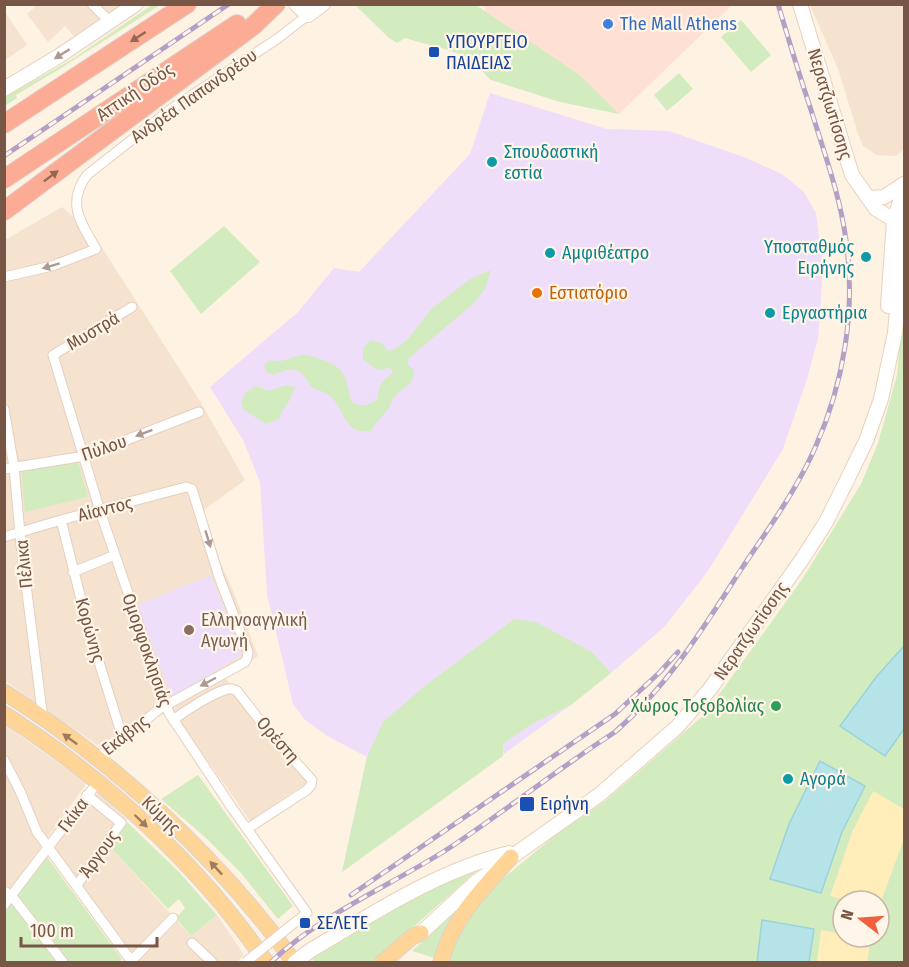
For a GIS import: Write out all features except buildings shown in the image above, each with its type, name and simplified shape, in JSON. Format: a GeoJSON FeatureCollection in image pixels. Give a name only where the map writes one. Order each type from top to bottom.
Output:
{"type":"FeatureCollection","features":[{"type":"Feature","properties":{"kind":"highway"},"geometry":{"type":"LineString","coordinates":[[4,124],[187,4]]}},
{"type":"Feature","properties":{"kind":"highway","name":"Αττική Οδός"},"geometry":{"type":"LineString","coordinates":[[4,179],[266,4]]}},
{"type":"Feature","properties":{"kind":"highway"},"geometry":{"type":"LineString","coordinates":[[4,211],[245,32],[276,4]]}},
{"type":"Feature","properties":{"kind":"highway"},"geometry":{"type":"LineString","coordinates":[[4,120],[28,108]]}},
{"type":"Feature","properties":{"kind":"main road"},"geometry":{"type":"LineString","coordinates":[[5,88],[111,23],[136,4]]}},
{"type":"Feature","properties":{"kind":"main road"},"geometry":{"type":"LineString","coordinates":[[296,4],[308,15]]}},
{"type":"Feature","properties":{"kind":"main road","name":"Ανδρέα Παπανδρέου"},"geometry":{"type":"LineString","coordinates":[[308,15],[323,4]]}},
{"type":"Feature","properties":{"kind":"main road","name":"Νερατζιωτίσσης"},"geometry":{"type":"LineString","coordinates":[[800,4],[850,169],[856,181],[870,198],[871,205],[901,219]]}},
{"type":"Feature","properties":{"kind":"main road"},"geometry":{"type":"LineString","coordinates":[[870,198],[884,197],[904,184]]}},
{"type":"Feature","properties":{"kind":"main road","name":"Νερατζιωτίσσης"},"geometry":{"type":"LineString","coordinates":[[421,933],[493,868],[592,801],[677,727],[710,689],[811,547],[854,467],[881,399],[895,333],[904,190]]}},
{"type":"Feature","properties":{"kind":"main road"},"geometry":{"type":"LineString","coordinates":[[884,197],[901,219]]}},
{"type":"Feature","properties":{"kind":"main road","name":"Κύμης"},"geometry":{"type":"LineString","coordinates":[[4,692],[44,719],[135,790],[213,864],[276,937],[295,963]]}},
{"type":"Feature","properties":{"kind":"main road","name":"Κύμης"},"geometry":{"type":"LineString","coordinates":[[4,714],[117,798],[192,871],[264,960]]}},
{"type":"Feature","properties":{"kind":"main road"},"geometry":{"type":"LineString","coordinates":[[441,963],[450,936],[467,906],[517,853]]}},
{"type":"Feature","properties":{"kind":"main road","name":"Νερατζιωτίσσης"},"geometry":{"type":"LineString","coordinates":[[295,963],[400,897],[498,856],[517,853]]}},
{"type":"Feature","properties":{"kind":"main road"},"geometry":{"type":"LineString","coordinates":[[383,963],[412,937],[421,933]]}},
{"type":"Feature","properties":{"kind":"main road"},"geometry":{"type":"LineString","coordinates":[[393,963],[421,933]]}},
{"type":"Feature","properties":{"kind":"main road"},"geometry":{"type":"LineString","coordinates":[[276,937],[308,956]]}},
{"type":"Feature","properties":{"kind":"street"},"geometry":{"type":"LineString","coordinates":[[92,4],[111,23]]}},
{"type":"Feature","properties":{"kind":"street","name":"Ανδρέα Παπανδρέου"},"geometry":{"type":"LineString","coordinates":[[4,277],[52,266],[96,249],[79,217],[76,197],[82,181],[95,168],[171,109],[277,39],[308,15]]}},
{"type":"Feature","properties":{"kind":"street","name":"Μυστρά"},"geometry":{"type":"LineString","coordinates":[[53,354],[132,307]]}},
{"type":"Feature","properties":{"kind":"street","name":"Ομορφοκλησιάς"},"geometry":{"type":"LineString","coordinates":[[53,354],[100,511],[173,720],[307,913],[246,963]]}},
{"type":"Feature","properties":{"kind":"street","name":"Πέλικα"},"geometry":{"type":"LineString","coordinates":[[4,409],[9,468],[20,531],[44,719]]}},
{"type":"Feature","properties":{"kind":"street","name":"Πύλου"},"geometry":{"type":"LineString","coordinates":[[9,468],[85,456],[199,412]]}},
{"type":"Feature","properties":{"kind":"street","name":"Αίαντος"},"geometry":{"type":"LineString","coordinates":[[4,537],[186,487],[192,489],[219,577],[248,652],[247,658]]}},
{"type":"Feature","properties":{"kind":"street","name":"Κορώνης"},"geometry":{"type":"LineString","coordinates":[[61,520],[123,739]]}},
{"type":"Feature","properties":{"kind":"street"},"geometry":{"type":"LineString","coordinates":[[74,572],[115,555]]}},
{"type":"Feature","properties":{"kind":"street","name":"Εκάβης"},"geometry":{"type":"LineString","coordinates":[[95,758],[167,704],[229,671],[247,658]]}},
{"type":"Feature","properties":{"kind":"street","name":"Ορέστη"},"geometry":{"type":"LineString","coordinates":[[173,720],[224,691],[232,689],[237,691],[272,736],[312,780],[307,790],[247,829]]}},
{"type":"Feature","properties":{"kind":"street"},"geometry":{"type":"LineString","coordinates":[[4,760],[37,832],[131,962],[173,918]]}},
{"type":"Feature","properties":{"kind":"street","name":"Γκίκα"},"geometry":{"type":"LineString","coordinates":[[4,905],[8,893],[48,847],[98,782]]}},
{"type":"Feature","properties":{"kind":"street","name":"Άργους"},"geometry":{"type":"LineString","coordinates":[[77,885],[122,823],[87,795]]}},
{"type":"Feature","properties":{"kind":"street"},"geometry":{"type":"LineString","coordinates":[[8,893],[63,963]]}},
{"type":"Feature","properties":{"kind":"street"},"geometry":{"type":"LineString","coordinates":[[192,943],[212,963]]}},
{"type":"Feature","properties":{"kind":"shaded area"},"geometry":{"type":"Polygon","coordinates":[[[37,5],[121,5],[75,38],[65,26],[48,42],[27,14],[37,5]]]}},
{"type":"Feature","properties":{"kind":"shaded area"},"geometry":{"type":"Polygon","coordinates":[[[484,5],[730,5],[619,114],[580,75],[485,11],[484,5]]]}},
{"type":"Feature","properties":{"kind":"shaded area"},"geometry":{"type":"Polygon","coordinates":[[[810,5],[904,5],[904,149],[896,156],[877,155],[863,146],[838,69],[810,5]]]}},
{"type":"Feature","properties":{"kind":"shaded area"},"geometry":{"type":"Polygon","coordinates":[[[5,12],[27,45],[4,60],[5,12]]]}},
{"type":"Feature","properties":{"kind":"shaded area"},"geometry":{"type":"Polygon","coordinates":[[[490,93],[607,129],[669,131],[741,156],[782,174],[804,192],[816,213],[823,269],[818,339],[783,449],[708,571],[665,626],[571,705],[342,872],[367,757],[329,737],[305,720],[293,704],[267,594],[260,482],[243,440],[210,387],[298,312],[334,268],[359,272],[470,154],[490,93]]]}},
{"type":"Feature","properties":{"kind":"shaded area"},"geometry":{"type":"Polygon","coordinates":[[[62,207],[92,232],[200,401],[245,480],[197,515],[230,583],[258,656],[225,677],[254,720],[308,782],[250,821],[172,710],[97,745],[5,681],[5,240],[62,207]]]}},
{"type":"Feature","properties":{"kind":"shaded area","name":"Ελληνοαγγλική Αγωγή"},"geometry":{"type":"Polygon","coordinates":[[[211,575],[242,655],[172,697],[137,605],[211,575]]]}},
{"type":"Feature","properties":{"kind":"shaded area"},"geometry":{"type":"Polygon","coordinates":[[[5,725],[87,783],[5,897],[5,725]]]}},
{"type":"Feature","properties":{"kind":"shaded area"},"geometry":{"type":"Polygon","coordinates":[[[99,793],[127,819],[109,846],[191,936],[217,915],[244,955],[237,962],[128,962],[49,846],[84,801],[99,793]]]}},
{"type":"Feature","properties":{"kind":"green space"},"geometry":{"type":"Polygon","coordinates":[[[152,5],[160,5],[16,95],[17,98],[5,106],[5,97],[74,58],[152,5]]]}},
{"type":"Feature","properties":{"kind":"green space"},"geometry":{"type":"Polygon","coordinates":[[[355,5],[476,5],[580,75],[619,114],[560,102],[491,80],[474,62],[450,51],[405,38],[397,43],[355,5]]]}},
{"type":"Feature","properties":{"kind":"green space"},"geometry":{"type":"Polygon","coordinates":[[[741,20],[771,55],[751,72],[721,37],[741,20]]]}},
{"type":"Feature","properties":{"kind":"green space"},"geometry":{"type":"Polygon","coordinates":[[[679,73],[693,89],[667,111],[654,95],[679,73]]]}},
{"type":"Feature","properties":{"kind":"green space"},"geometry":{"type":"Polygon","coordinates":[[[224,226],[260,262],[201,314],[170,271],[224,226]]]}},
{"type":"Feature","properties":{"kind":"green space"},"geometry":{"type":"Polygon","coordinates":[[[491,270],[485,289],[472,305],[409,358],[407,364],[414,370],[412,379],[395,397],[371,431],[355,429],[350,425],[335,401],[329,395],[311,386],[301,373],[294,370],[286,370],[274,375],[266,372],[264,365],[270,360],[283,361],[303,355],[313,357],[329,362],[340,369],[346,379],[351,401],[358,405],[371,403],[378,399],[381,384],[393,373],[390,368],[377,370],[363,360],[363,348],[371,340],[382,343],[388,351],[396,348],[408,339],[431,309],[470,279],[491,270]]]}},
{"type":"Feature","properties":{"kind":"green space"},"geometry":{"type":"Polygon","coordinates":[[[904,291],[904,962],[446,962],[448,951],[482,896],[553,837],[605,801],[705,714],[803,578],[861,484],[878,443],[897,375],[904,291]]]}},
{"type":"Feature","properties":{"kind":"green space"},"geometry":{"type":"Polygon","coordinates":[[[286,385],[295,387],[279,419],[266,424],[244,410],[241,403],[245,393],[256,386],[269,391],[286,385]]]}},
{"type":"Feature","properties":{"kind":"green space"},"geometry":{"type":"Polygon","coordinates":[[[78,462],[88,497],[25,512],[21,470],[78,462]]]}},
{"type":"Feature","properties":{"kind":"green space"},"geometry":{"type":"Polygon","coordinates":[[[514,619],[536,622],[592,652],[611,673],[571,705],[532,724],[503,744],[503,756],[342,872],[367,757],[383,722],[426,685],[514,619]]]}},
{"type":"Feature","properties":{"kind":"green space"},"geometry":{"type":"Polygon","coordinates":[[[198,775],[293,906],[278,919],[241,873],[206,838],[161,799],[198,775]]]}},
{"type":"Feature","properties":{"kind":"green space"},"geometry":{"type":"Polygon","coordinates":[[[126,821],[179,872],[217,915],[191,936],[176,918],[185,908],[179,899],[168,909],[109,846],[126,821]]]}},
{"type":"Feature","properties":{"kind":"green space"},"geometry":{"type":"Polygon","coordinates":[[[44,853],[122,959],[119,962],[67,962],[16,893],[44,853]]]}},
{"type":"Feature","properties":{"kind":"green space"},"geometry":{"type":"Polygon","coordinates":[[[480,868],[374,962],[315,962],[310,957],[439,883],[480,868]]]}},
{"type":"Feature","properties":{"kind":"green space"},"geometry":{"type":"Polygon","coordinates":[[[11,902],[57,962],[5,962],[4,912],[11,902]]]}},
{"type":"Feature","properties":{"kind":"green space"},"geometry":{"type":"Polygon","coordinates":[[[454,912],[435,958],[412,951],[454,912]]]}},
{"type":"Feature","properties":{"kind":"sand"},"geometry":{"type":"Polygon","coordinates":[[[873,791],[904,809],[904,839],[886,889],[832,889],[853,830],[873,791]]]}},
{"type":"Feature","properties":{"kind":"sand"},"geometry":{"type":"Polygon","coordinates":[[[821,930],[831,932],[831,949],[869,949],[867,962],[817,962],[821,930]]]}},
{"type":"Feature","properties":{"kind":"water"},"geometry":{"type":"Polygon","coordinates":[[[904,646],[904,729],[885,756],[840,726],[877,676],[904,646]]]}},
{"type":"Feature","properties":{"kind":"water"},"geometry":{"type":"Polygon","coordinates":[[[820,761],[865,786],[842,832],[821,893],[770,879],[789,824],[820,761]]]}},
{"type":"Feature","properties":{"kind":"water"},"geometry":{"type":"Polygon","coordinates":[[[762,920],[814,929],[809,962],[757,962],[762,920]]]}},
{"type":"Feature","properties":{"kind":"railway"},"geometry":{"type":"LineString","coordinates":[[4,156],[229,4]]}},
{"type":"Feature","properties":{"kind":"railway"},"geometry":{"type":"LineString","coordinates":[[271,962],[311,930],[443,852],[615,732],[652,695],[684,655],[781,510],[807,464],[825,423],[840,372],[848,319],[849,266],[836,192],[778,4]]}},
{"type":"Feature","properties":{"kind":"railway"},"geometry":{"type":"LineString","coordinates":[[351,895],[615,714],[678,652]]}},
{"type":"Feature","properties":{"kind":"place","name":"The Mall Athens"},"geometry":{"type":"Point","coordinates":[608,24]}},
{"type":"Feature","properties":{"kind":"place","name":"ΥΠΟΥΡΓΕΙΟ ΠΑΙΔΕΙΑΣ"},"geometry":{"type":"Point","coordinates":[434,52]}},
{"type":"Feature","properties":{"kind":"place","name":"Σπουδαστική εστία"},"geometry":{"type":"Point","coordinates":[492,162]}},
{"type":"Feature","properties":{"kind":"place","name":"Αμφιθέατρο"},"geometry":{"type":"Point","coordinates":[550,253]}},
{"type":"Feature","properties":{"kind":"place","name":"Υποσταθμός Ειρήνης"},"geometry":{"type":"Point","coordinates":[866,257]}},
{"type":"Feature","properties":{"kind":"place","name":"Εστιατόριο"},"geometry":{"type":"Point","coordinates":[537,293]}},
{"type":"Feature","properties":{"kind":"place","name":"Εργαστήρια"},"geometry":{"type":"Point","coordinates":[770,313]}},
{"type":"Feature","properties":{"kind":"place","name":"Ελληνοαγγλική Αγωγή"},"geometry":{"type":"Point","coordinates":[189,630]}},
{"type":"Feature","properties":{"kind":"place","name":"Χώρος Τοξοβολίας"},"geometry":{"type":"Point","coordinates":[776,706]}},
{"type":"Feature","properties":{"kind":"place","name":"Αγορά"},"geometry":{"type":"Point","coordinates":[788,779]}},
{"type":"Feature","properties":{"kind":"place","name":"Ειρήνη"},"geometry":{"type":"Point","coordinates":[527,804]}},
{"type":"Feature","properties":{"kind":"place","name":"ΣΕΛΕΤΕ"},"geometry":{"type":"Point","coordinates":[305,923]}}]}
